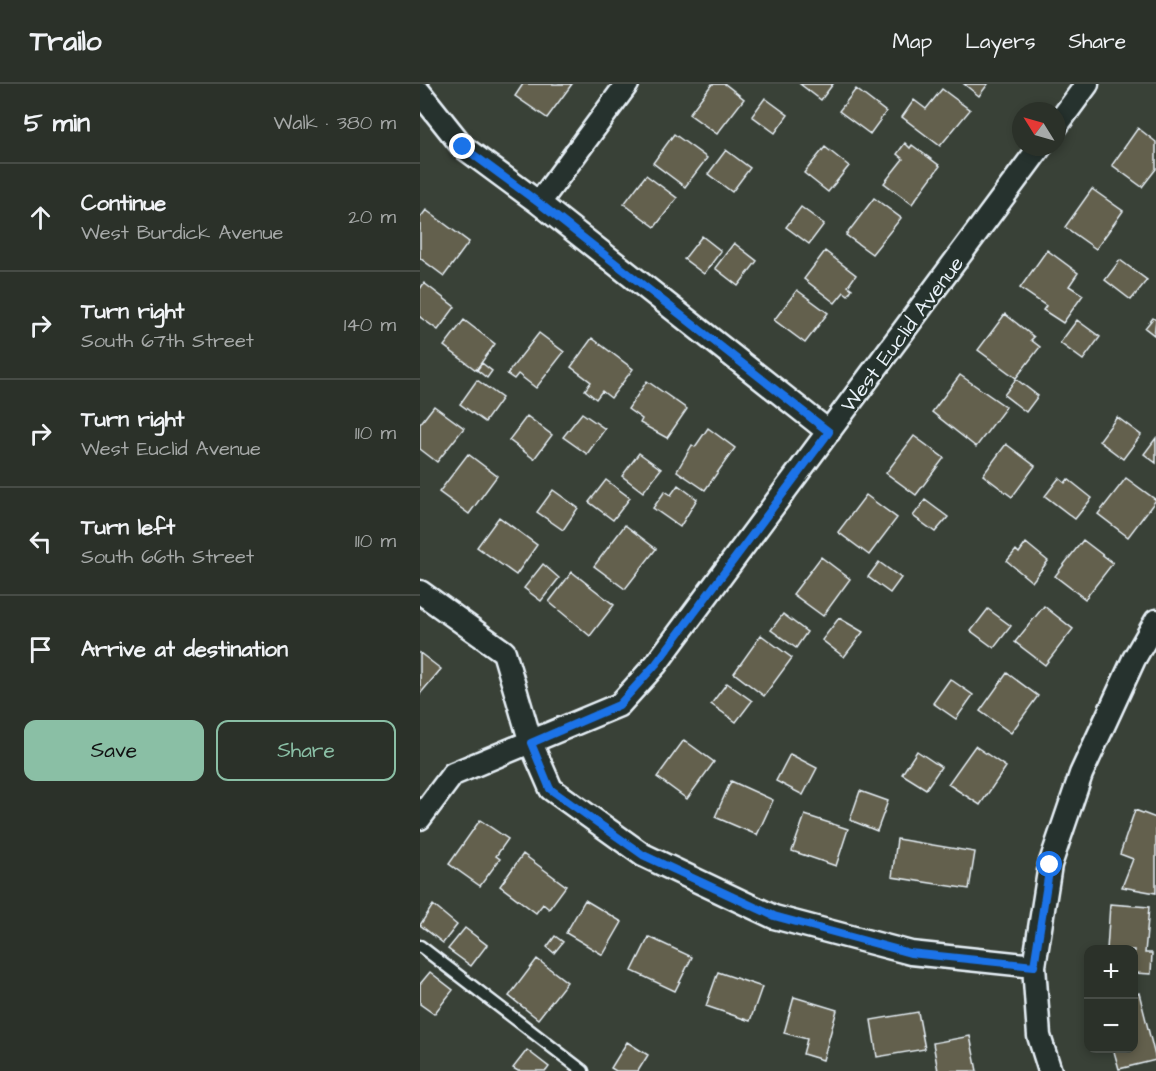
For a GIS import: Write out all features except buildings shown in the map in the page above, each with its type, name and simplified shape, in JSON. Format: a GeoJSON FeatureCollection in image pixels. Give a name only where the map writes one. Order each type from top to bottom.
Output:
{"type":"FeatureCollection","features":[{"type":"Feature","properties":{"kind":"street"},"geometry":{"type":"LineString","coordinates":[[539,203],[627,84]]}},
{"type":"Feature","properties":{"kind":"street"},"geometry":{"type":"LineString","coordinates":[[1066,112],[1087,84]]}},
{"type":"Feature","properties":{"kind":"street"},"geometry":{"type":"LineString","coordinates":[[420,93],[463,147],[539,203],[829,432]]}},
{"type":"Feature","properties":{"kind":"street","name":"West Euclid Avenue"},"geometry":{"type":"LineString","coordinates":[[420,818],[453,774],[619,705],[656,664],[1033,156]]}},
{"type":"Feature","properties":{"kind":"street"},"geometry":{"type":"LineString","coordinates":[[420,592],[504,652],[531,743],[550,789],[643,855],[774,916],[910,953],[1034,966]]}},
{"type":"Feature","properties":{"kind":"street"},"geometry":{"type":"LineString","coordinates":[[1050,1071],[1039,1036],[1034,966],[1050,865],[1081,774],[1134,659],[1156,621]]}},
{"type":"Feature","properties":{"kind":"lane"},"geometry":{"type":"LineString","coordinates":[[420,946],[583,1071]]}},
{"type":"Feature","properties":{"kind":"route"},"geometry":{"type":"LineString","coordinates":[[463,147],[539,203],[829,432],[656,664],[619,705],[531,743],[550,789],[643,855],[774,916],[910,953],[1034,966],[1050,865]]}}]}
